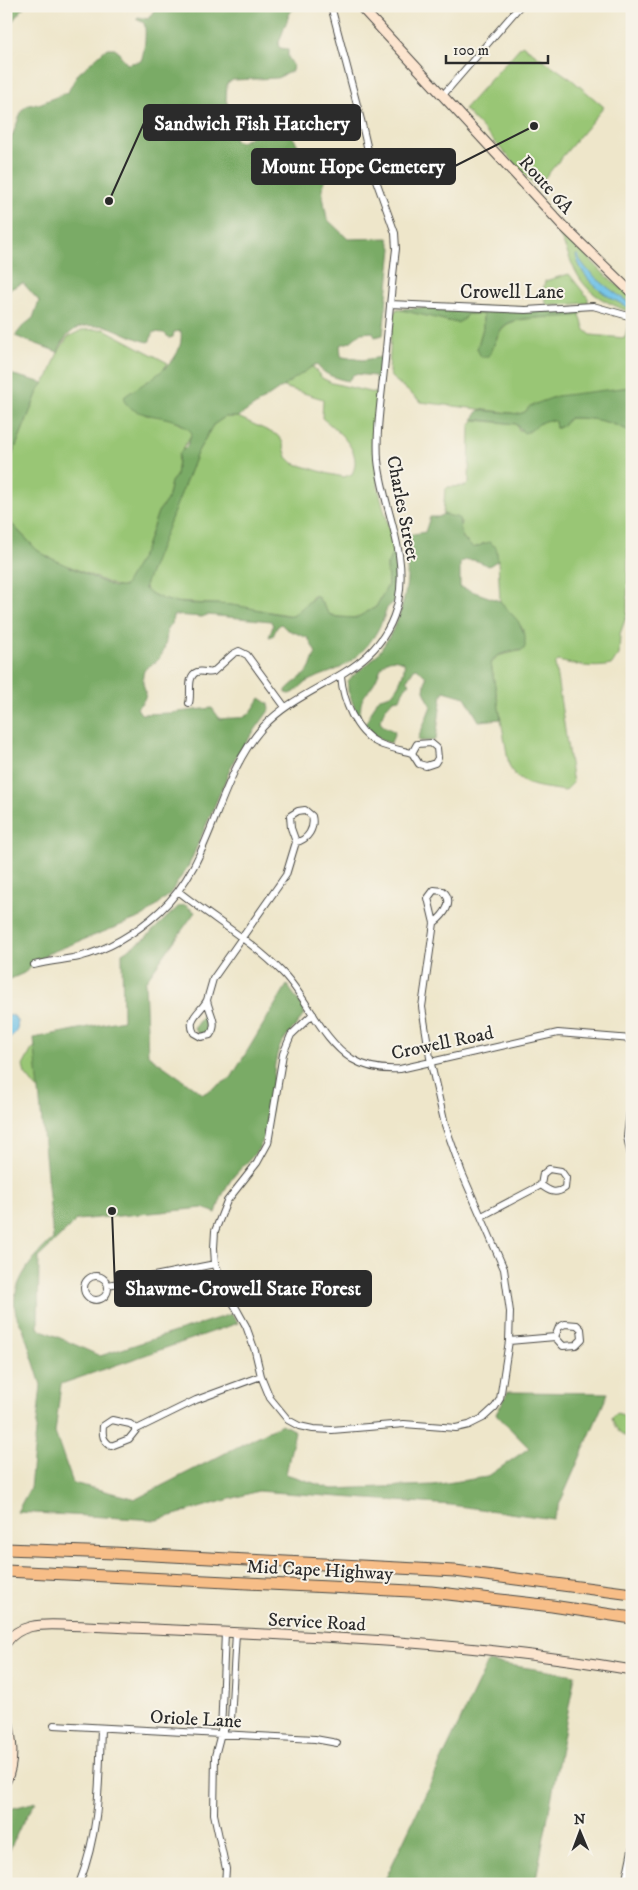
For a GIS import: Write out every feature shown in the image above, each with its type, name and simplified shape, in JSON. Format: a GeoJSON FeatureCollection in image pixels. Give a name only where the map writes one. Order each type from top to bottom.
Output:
{"type":"FeatureCollection","features":[{"type":"Feature","properties":{"kind":"highway","name":"Mid Cape Highway"},"geometry":{"type":"LineString","coordinates":[[6,1549],[114,1552],[455,1571],[632,1594]]}},
{"type":"Feature","properties":{"kind":"highway","name":"Mid Cape Highway"},"geometry":{"type":"LineString","coordinates":[[6,1571],[431,1592],[552,1606],[632,1618]]}},
{"type":"Feature","properties":{"kind":"street","name":"Charles Street"},"geometry":{"type":"LineString","coordinates":[[34,966],[108,948],[145,924],[168,904],[199,856],[237,762],[253,738],[285,707],[341,676],[358,663],[379,643],[393,616],[401,583],[400,556],[381,480],[378,445],[396,249],[395,232],[373,172],[331,6]]}},
{"type":"Feature","properties":{"kind":"street","name":"Route 6A"},"geometry":{"type":"LineString","coordinates":[[360,6],[563,226],[632,293]]}},
{"type":"Feature","properties":{"kind":"street"},"geometry":{"type":"LineString","coordinates":[[443,95],[520,6]]}},
{"type":"Feature","properties":{"kind":"street","name":"Crowell Lane"},"geometry":{"type":"LineString","coordinates":[[390,304],[526,310],[594,306],[632,317]]}},
{"type":"Feature","properties":{"kind":"street"},"geometry":{"type":"LineString","coordinates":[[189,704],[192,693],[190,682],[193,675],[199,672],[211,673],[239,651],[247,654],[285,707]]}},
{"type":"Feature","properties":{"kind":"street"},"geometry":{"type":"LineString","coordinates":[[341,676],[347,703],[361,729],[377,743],[412,753],[419,764],[426,766],[435,763],[438,758],[437,748],[431,743],[417,744],[412,753]]}},
{"type":"Feature","properties":{"kind":"street"},"geometry":{"type":"LineString","coordinates":[[207,1000],[214,1020],[214,1029],[210,1035],[201,1038],[194,1033],[192,1023],[194,1016],[207,1000],[213,979],[286,875],[296,842],[291,828],[290,816],[298,811],[305,810],[312,816],[312,829],[303,840],[296,842]]}},
{"type":"Feature","properties":{"kind":"street"},"geometry":{"type":"LineString","coordinates":[[313,1014],[287,1042],[283,1054],[268,1143],[256,1163],[232,1192],[220,1213],[215,1231],[215,1264],[226,1290],[246,1326],[255,1351],[260,1376],[270,1398],[288,1420],[306,1428],[332,1430],[404,1424],[464,1427],[483,1418],[495,1408],[500,1399],[509,1341],[510,1312],[504,1269],[462,1173],[445,1125],[430,1064],[422,1007],[434,923],[428,898],[434,890],[443,891],[448,895],[449,904],[441,917],[434,923]]}},
{"type":"Feature","properties":{"kind":"street","name":"Crowell Road"},"geometry":{"type":"LineString","coordinates":[[178,891],[243,938],[282,973],[337,1046],[363,1064],[385,1070],[430,1064],[558,1033],[632,1038]]}},
{"type":"Feature","properties":{"kind":"street"},"geometry":{"type":"LineString","coordinates":[[632,1096],[627,1137],[632,1160]]}},
{"type":"Feature","properties":{"kind":"street"},"geometry":{"type":"LineString","coordinates":[[482,1216],[541,1185]]}},
{"type":"Feature","properties":{"kind":"street"},"geometry":{"type":"LineString","coordinates":[[108,1285],[215,1264]]}},
{"type":"Feature","properties":{"kind":"street"},"geometry":{"type":"LineString","coordinates":[[565,1324],[576,1325],[583,1334],[580,1342],[570,1347],[558,1343],[555,1337],[559,1327],[565,1324]]}},
{"type":"Feature","properties":{"kind":"street"},"geometry":{"type":"LineString","coordinates":[[509,1341],[555,1337]]}},
{"type":"Feature","properties":{"kind":"street"},"geometry":{"type":"LineString","coordinates":[[137,1429],[130,1424],[112,1420],[103,1426],[102,1437],[111,1446],[116,1446],[130,1440],[137,1429],[196,1400],[260,1376]]}},
{"type":"Feature","properties":{"kind":"street","name":"Service Road"},"geometry":{"type":"LineString","coordinates":[[6,1643],[18,1631],[42,1625],[225,1632],[481,1648],[632,1670]]}},
{"type":"Feature","properties":{"kind":"street"},"geometry":{"type":"LineString","coordinates":[[225,1632],[221,1734],[215,1756],[214,1814],[226,1869],[225,1884]]}},
{"type":"Feature","properties":{"kind":"street"},"geometry":{"type":"LineString","coordinates":[[221,1734],[232,1720],[236,1633]]}},
{"type":"Feature","properties":{"kind":"street"},"geometry":{"type":"LineString","coordinates":[[6,1708],[12,1753],[11,1768],[6,1781]]}},
{"type":"Feature","properties":{"kind":"street","name":"Oriole Lane"},"geometry":{"type":"LineString","coordinates":[[54,1725],[315,1739],[337,1743]]}},
{"type":"Feature","properties":{"kind":"street"},"geometry":{"type":"LineString","coordinates":[[79,1884],[89,1860],[97,1821],[101,1728]]}},
{"type":"Feature","properties":{"kind":"street"},"geometry":{"type":"LineString","coordinates":[[625,1884],[632,1850]]}},
{"type":"Feature","properties":{"kind":"green space"},"geometry":{"type":"Polygon","coordinates":[[[6,6],[25,6],[6,29],[6,6]]]}},
{"type":"Feature","properties":{"kind":"green space"},"geometry":{"type":"Polygon","coordinates":[[[157,6],[300,6],[292,10],[289,15],[278,45],[280,48],[288,49],[288,57],[293,65],[292,71],[277,78],[233,80],[227,83],[226,100],[236,125],[234,140],[242,142],[266,127],[281,110],[289,109],[291,115],[287,130],[312,169],[323,178],[326,178],[322,190],[327,219],[348,239],[388,238],[392,248],[383,335],[375,337],[373,332],[361,333],[350,342],[340,345],[341,356],[343,357],[363,360],[382,357],[379,383],[377,383],[375,376],[354,374],[348,381],[339,379],[330,376],[316,364],[238,417],[225,417],[213,425],[197,453],[144,588],[153,595],[174,602],[231,605],[293,616],[316,595],[329,614],[337,617],[356,618],[376,607],[388,585],[387,565],[394,549],[393,543],[397,553],[396,597],[395,601],[387,608],[380,626],[364,650],[349,663],[308,681],[290,694],[286,693],[286,690],[308,671],[316,653],[308,638],[286,629],[281,624],[277,627],[273,636],[269,637],[273,626],[271,621],[207,615],[202,617],[173,616],[172,624],[167,628],[162,655],[156,662],[146,668],[144,672],[145,695],[142,703],[137,708],[141,714],[212,708],[220,719],[241,718],[248,715],[260,698],[269,704],[270,709],[235,758],[189,865],[169,895],[144,916],[47,954],[24,973],[6,981],[6,518],[37,550],[48,557],[114,587],[124,587],[145,550],[158,512],[167,500],[171,482],[176,476],[179,454],[187,446],[192,433],[175,421],[138,412],[130,408],[124,401],[125,396],[164,370],[171,362],[181,343],[181,331],[174,332],[173,337],[169,338],[164,333],[154,332],[149,342],[105,326],[82,327],[68,335],[58,352],[15,336],[33,318],[39,301],[23,283],[6,291],[6,152],[22,110],[28,105],[39,104],[68,92],[77,75],[107,48],[115,48],[127,64],[141,61],[145,42],[145,27],[144,23],[136,19],[138,17],[148,19],[157,6]]]}},
{"type":"Feature","properties":{"kind":"green space"},"geometry":{"type":"Polygon","coordinates":[[[522,45],[571,79],[604,107],[537,187],[464,109],[522,45]]]}},
{"type":"Feature","properties":{"kind":"green space"},"geometry":{"type":"Polygon","coordinates":[[[556,224],[605,275],[632,297],[632,313],[598,297],[583,283],[577,274],[556,224]]]}},
{"type":"Feature","properties":{"kind":"green space"},"geometry":{"type":"Polygon","coordinates":[[[569,274],[588,298],[588,303],[547,306],[543,291],[545,281],[569,274]]]}},
{"type":"Feature","properties":{"kind":"green space"},"geometry":{"type":"Polygon","coordinates":[[[433,307],[582,309],[583,311],[580,315],[522,319],[507,324],[500,331],[487,357],[481,357],[477,349],[483,328],[483,314],[467,314],[463,320],[457,323],[397,309],[433,307]]]}},
{"type":"Feature","properties":{"kind":"green space"},"geometry":{"type":"Polygon","coordinates":[[[397,309],[457,323],[467,314],[483,314],[483,328],[477,349],[491,353],[503,328],[512,322],[521,320],[580,315],[585,330],[591,335],[625,338],[628,324],[632,323],[632,384],[630,387],[530,406],[525,412],[519,414],[421,402],[391,377],[389,372],[392,315],[397,309]]]}},
{"type":"Feature","properties":{"kind":"green space"},"geometry":{"type":"Polygon","coordinates":[[[104,329],[168,363],[160,374],[124,398],[146,415],[165,416],[186,427],[192,433],[178,458],[176,476],[171,482],[167,500],[158,512],[145,550],[128,584],[120,588],[48,557],[37,550],[6,518],[6,471],[39,389],[49,376],[58,352],[68,337],[82,330],[104,329]]]}},
{"type":"Feature","properties":{"kind":"green space"},"geometry":{"type":"Polygon","coordinates":[[[312,366],[322,378],[332,383],[378,394],[375,446],[378,487],[394,549],[387,565],[388,585],[376,607],[356,618],[337,617],[329,614],[318,597],[313,596],[306,606],[293,616],[231,605],[174,602],[164,600],[147,591],[144,585],[197,453],[213,425],[225,417],[238,417],[277,435],[282,441],[287,457],[293,463],[344,477],[352,474],[355,466],[355,457],[342,435],[322,418],[323,399],[277,385],[312,366]]]}},
{"type":"Feature","properties":{"kind":"green space"},"geometry":{"type":"Polygon","coordinates":[[[6,373],[44,383],[39,389],[6,471],[6,373]]]}},
{"type":"Feature","properties":{"kind":"green space"},"geometry":{"type":"Polygon","coordinates":[[[632,384],[632,432],[602,421],[570,418],[563,425],[556,428],[555,421],[550,420],[542,422],[524,433],[516,424],[473,419],[479,410],[519,414],[525,412],[530,406],[557,396],[630,387],[632,384]]]}},
{"type":"Feature","properties":{"kind":"green space"},"geometry":{"type":"Polygon","coordinates":[[[570,418],[602,421],[632,432],[632,503],[628,542],[627,614],[620,634],[619,655],[611,665],[598,667],[558,661],[555,664],[573,783],[565,791],[540,787],[525,782],[513,773],[509,765],[491,664],[497,656],[523,650],[523,629],[500,601],[498,560],[483,543],[478,548],[473,548],[461,534],[461,522],[443,514],[445,490],[448,487],[466,486],[469,483],[470,426],[474,420],[516,424],[519,430],[529,432],[538,424],[547,420],[555,421],[556,428],[559,428],[570,418]]]}},
{"type":"Feature","properties":{"kind":"green space"},"geometry":{"type":"Polygon","coordinates":[[[443,514],[459,518],[462,537],[473,548],[489,542],[496,547],[498,560],[489,566],[471,560],[460,563],[460,587],[500,601],[518,621],[525,635],[525,647],[523,650],[509,652],[496,657],[491,664],[501,719],[479,721],[465,697],[444,691],[436,739],[433,741],[419,741],[418,739],[431,706],[424,691],[426,677],[417,668],[414,669],[407,680],[410,683],[403,691],[400,699],[393,700],[385,709],[380,721],[382,725],[395,732],[391,743],[377,737],[365,725],[378,699],[390,695],[396,689],[403,675],[404,662],[391,660],[383,664],[374,683],[362,700],[360,715],[357,714],[348,691],[348,681],[371,661],[382,648],[399,615],[406,590],[407,578],[407,562],[402,536],[425,532],[430,517],[439,517],[443,514]]]}},
{"type":"Feature","properties":{"kind":"green space"},"geometry":{"type":"Polygon","coordinates":[[[185,905],[195,912],[145,982],[148,1055],[203,1094],[231,1078],[287,985],[305,1010],[300,1020],[284,1039],[278,1051],[268,1125],[264,1137],[256,1152],[237,1172],[228,1185],[216,1213],[203,1208],[77,1220],[39,1257],[38,1328],[100,1356],[231,1314],[238,1323],[61,1384],[55,1433],[73,1483],[136,1499],[282,1424],[295,1431],[286,1474],[332,1489],[433,1485],[487,1477],[529,1448],[496,1414],[508,1392],[608,1393],[553,1519],[451,1505],[258,1491],[157,1520],[17,1512],[30,1488],[41,1385],[23,1328],[17,1316],[16,1292],[27,1268],[53,1239],[34,1038],[123,1020],[122,953],[143,940],[179,906],[185,905]]]}},
{"type":"Feature","properties":{"kind":"green space"},"geometry":{"type":"Polygon","coordinates":[[[206,1011],[211,1030],[206,1034],[198,1034],[194,1028],[206,1011]]]}},
{"type":"Feature","properties":{"kind":"green space"},"geometry":{"type":"Polygon","coordinates":[[[37,1046],[44,1089],[37,1089],[25,1074],[23,1066],[32,1049],[37,1046]]]}},
{"type":"Feature","properties":{"kind":"green space"},"geometry":{"type":"Polygon","coordinates":[[[617,1413],[626,1416],[632,1425],[632,1439],[621,1433],[614,1425],[612,1417],[617,1413]]]}},
{"type":"Feature","properties":{"kind":"green space"},"geometry":{"type":"Polygon","coordinates":[[[488,1662],[575,1675],[535,1884],[383,1884],[488,1662]]]}},
{"type":"Feature","properties":{"kind":"green space"},"geometry":{"type":"Polygon","coordinates":[[[36,1802],[21,1825],[6,1858],[6,1810],[36,1802]]]}},
{"type":"Feature","properties":{"kind":"water"},"geometry":{"type":"Polygon","coordinates":[[[576,255],[578,255],[581,262],[594,276],[632,305],[632,309],[614,300],[597,288],[584,273],[576,255]]]}},
{"type":"Feature","properties":{"kind":"water"},"geometry":{"type":"Polygon","coordinates":[[[7,1014],[14,1016],[18,1024],[16,1031],[6,1043],[7,1014]]]}},
{"type":"Feature","properties":{"kind":"place","name":"Mount Hope Cemetery"},"geometry":{"type":"Point","coordinates":[534,126]}},
{"type":"Feature","properties":{"kind":"place","name":"Sandwich Fish Hatchery"},"geometry":{"type":"Point","coordinates":[109,201]}},
{"type":"Feature","properties":{"kind":"place","name":"Shawme-Crowell State Forest"},"geometry":{"type":"Point","coordinates":[112,1211]}}]}
